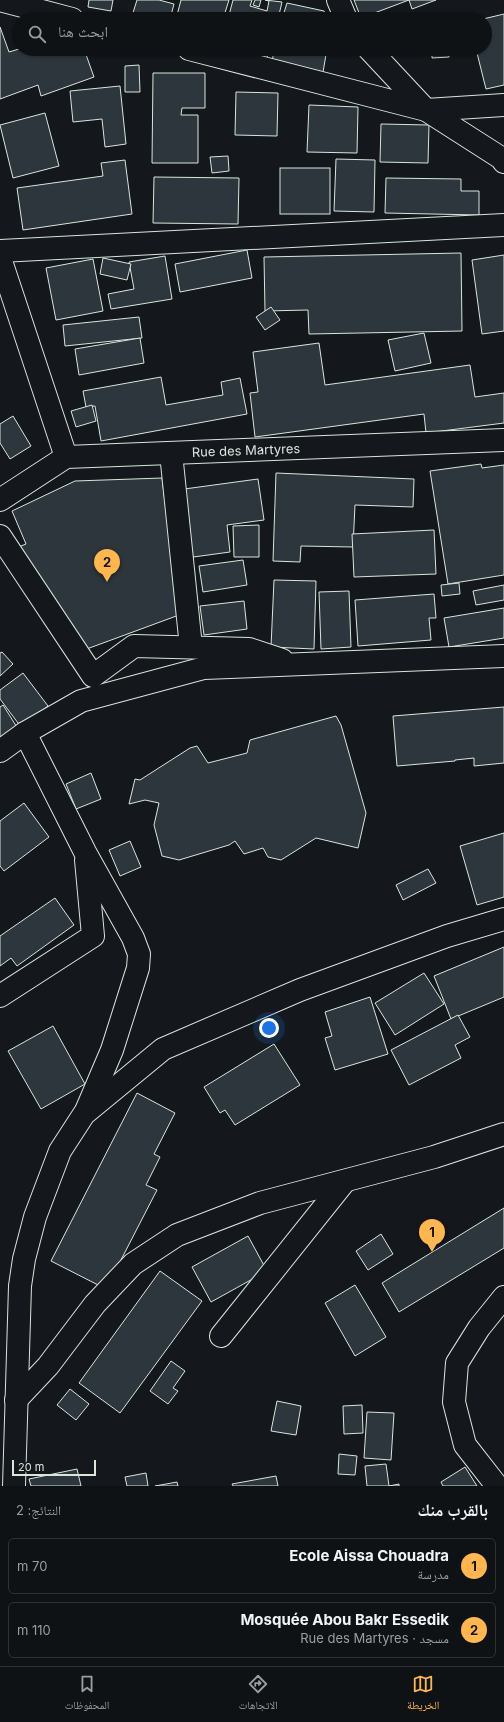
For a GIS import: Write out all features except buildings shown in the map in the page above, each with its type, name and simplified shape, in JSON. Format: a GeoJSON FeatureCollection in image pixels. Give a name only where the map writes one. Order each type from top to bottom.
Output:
{"type":"FeatureCollection","features":[{"type":"Feature","properties":{"kind":"street"},"geometry":{"type":"LineString","coordinates":[[0,0],[45,12]]}},
{"type":"Feature","properties":{"kind":"street"},"geometry":{"type":"LineString","coordinates":[[338,0],[343,12]]}},
{"type":"Feature","properties":{"kind":"street"},"geometry":{"type":"LineString","coordinates":[[216,56],[426,110],[504,104]]}},
{"type":"Feature","properties":{"kind":"street"},"geometry":{"type":"LineString","coordinates":[[376,56],[426,110],[501,158],[504,162]]}},
{"type":"Feature","properties":{"kind":"street"},"geometry":{"type":"LineString","coordinates":[[0,251],[504,225]]}},
{"type":"Feature","properties":{"kind":"street"},"geometry":{"type":"LineString","coordinates":[[0,258],[66,457],[0,500]]}},
{"type":"Feature","properties":{"kind":"street","name":"Rue des Martyres"},"geometry":{"type":"LineString","coordinates":[[66,457],[504,440]]}},
{"type":"Feature","properties":{"kind":"street"},"geometry":{"type":"LineString","coordinates":[[171,453],[191,647]]}},
{"type":"Feature","properties":{"kind":"street"},"geometry":{"type":"LineString","coordinates":[[0,536],[93,676]]}},
{"type":"Feature","properties":{"kind":"street"},"geometry":{"type":"LineString","coordinates":[[81,701],[93,676],[134,646],[249,649],[296,664]]}},
{"type":"Feature","properties":{"kind":"street"},"geometry":{"type":"LineString","coordinates":[[0,751],[25,733],[81,701],[204,668],[504,656]]}},
{"type":"Feature","properties":{"kind":"street"},"geometry":{"type":"LineString","coordinates":[[14,1486],[20,1286],[24,1259],[35,1217],[57,1158],[84,1114],[112,1050],[138,968],[139,954],[133,938],[85,852],[25,733]]}},
{"type":"Feature","properties":{"kind":"street"},"geometry":{"type":"LineString","coordinates":[[0,996],[93,936],[85,852]]}},
{"type":"Feature","properties":{"kind":"street"},"geometry":{"type":"LineString","coordinates":[[84,1114],[163,1049],[300,990],[447,936],[504,919]]}},
{"type":"Feature","properties":{"kind":"street"},"geometry":{"type":"LineString","coordinates":[[16,1400],[48,1366],[95,1304],[133,1264],[177,1236],[260,1203],[434,1157],[504,1134]]}},
{"type":"Feature","properties":{"kind":"street"},"geometry":{"type":"LineString","coordinates":[[221,1336],[345,1180]]}},
{"type":"Feature","properties":{"kind":"street"},"geometry":{"type":"LineString","coordinates":[[496,1486],[464,1445],[454,1402],[457,1363],[479,1328],[504,1297]]}},
{"type":"Feature","properties":{"kind":"place","name":"Mosquée Abou Bakr Essedik"},"geometry":{"type":"Point","coordinates":[107,582]}},
{"type":"Feature","properties":{"kind":"place","name":"Ecole Aissa Chouadra"},"geometry":{"type":"Point","coordinates":[432,1252]}}]}
